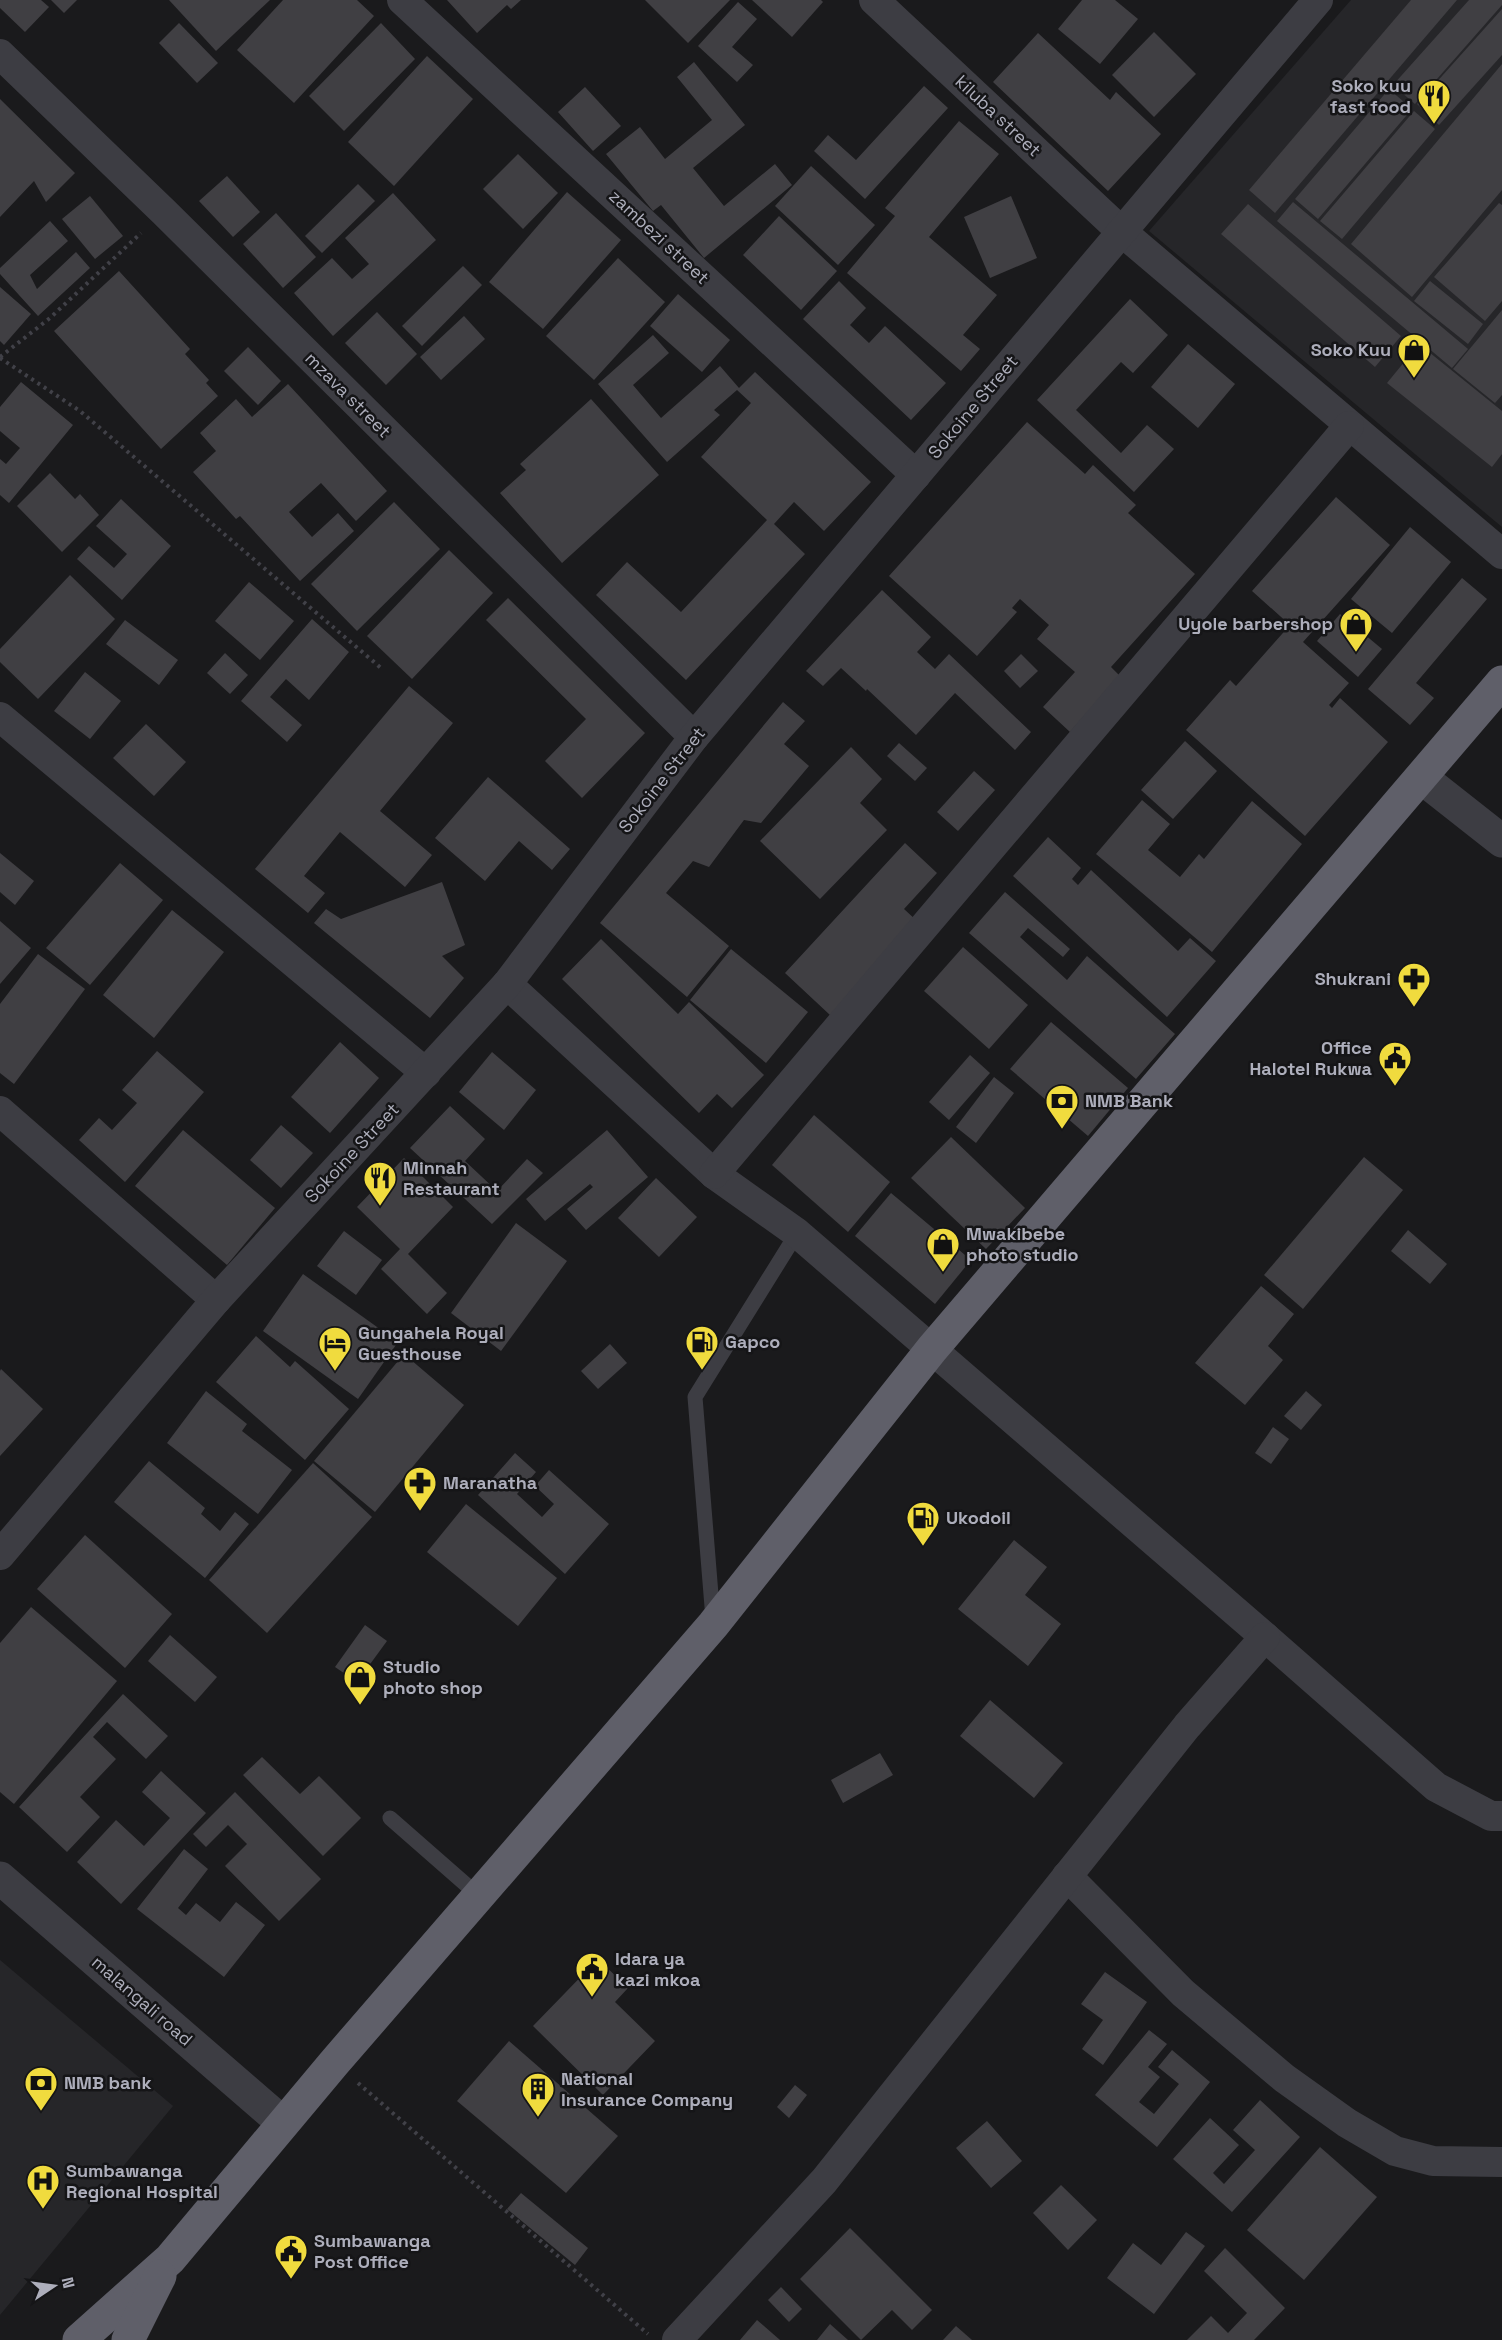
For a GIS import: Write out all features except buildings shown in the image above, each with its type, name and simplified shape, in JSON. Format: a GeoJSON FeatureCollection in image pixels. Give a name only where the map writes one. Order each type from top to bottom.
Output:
{"type":"FeatureCollection","features":[{"type":"Feature","properties":{"kind":"highway"},"geometry":{"type":"LineString","coordinates":[[79,2340],[170,2259],[334,2063],[713,1625],[932,1349],[1502,682]]}},
{"type":"Feature","properties":{"kind":"highway"},"geometry":{"type":"LineString","coordinates":[[128,2340],[170,2259]]}},
{"type":"Feature","properties":{"kind":"street","name":"zambezi street"},"geometry":{"type":"LineString","coordinates":[[402,0],[916,475]]}},
{"type":"Feature","properties":{"kind":"street","name":"kiluba street"},"geometry":{"type":"LineString","coordinates":[[874,0],[1122,232],[1502,554]]}},
{"type":"Feature","properties":{"kind":"street","name":"Sokoine Street"},"geometry":{"type":"LineString","coordinates":[[0,1555],[216,1300],[507,984],[694,737],[1318,0]]}},
{"type":"Feature","properties":{"kind":"street","name":"mzava street"},"geometry":{"type":"LineString","coordinates":[[0,54],[164,212],[694,737]]}},
{"type":"Feature","properties":{"kind":"street"},"geometry":{"type":"LineString","coordinates":[[714,1174],[1349,426]]}},
{"type":"Feature","properties":{"kind":"street"},"geometry":{"type":"LineString","coordinates":[[0,717],[426,1073]]}},
{"type":"Feature","properties":{"kind":"street"},"geometry":{"type":"LineString","coordinates":[[1422,778],[1502,841]]}},
{"type":"Feature","properties":{"kind":"street"},"geometry":{"type":"LineString","coordinates":[[507,984],[714,1174],[797,1233],[1436,1787],[1491,1816],[1502,1816]]}},
{"type":"Feature","properties":{"kind":"street"},"geometry":{"type":"LineString","coordinates":[[0,1111],[216,1300]]}},
{"type":"Feature","properties":{"kind":"street"},"geometry":{"type":"LineString","coordinates":[[676,2340],[825,2181],[1187,1726],[1265,1637]]}},
{"type":"Feature","properties":{"kind":"street"},"geometry":{"type":"LineString","coordinates":[[1067,1876],[1183,1993],[1284,2078],[1347,2124],[1395,2151],[1433,2161],[1502,2162]]}},
{"type":"Feature","properties":{"kind":"street","name":"malangali road"},"geometry":{"type":"LineString","coordinates":[[0,1878],[283,2123]]}},
{"type":"Feature","properties":{"kind":"lane"},"geometry":{"type":"LineString","coordinates":[[713,1625],[695,1397],[797,1233]]}},
{"type":"Feature","properties":{"kind":"lane"},"geometry":{"type":"LineString","coordinates":[[390,1818],[479,1896]]}},
{"type":"Feature","properties":{"kind":"path"},"geometry":{"type":"LineString","coordinates":[[164,212],[50,318],[0,358],[80,411],[381,668]]}},
{"type":"Feature","properties":{"kind":"path"},"geometry":{"type":"LineString","coordinates":[[334,2063],[655,2340]]}},
{"type":"Feature","properties":{"kind":"shaded area","name":"Soko Kuu"},"geometry":{"type":"Polygon","coordinates":[[[1351,0],[1502,0],[1502,527],[1149,231],[1351,0]]]}},
{"type":"Feature","properties":{"kind":"shaded area","name":"Sumbawanga Regional Hospital"},"geometry":{"type":"Polygon","coordinates":[[[0,1960],[173,2106],[0,2315],[0,1960]]]}},
{"type":"Feature","properties":{"kind":"place","name":"Soko kuu fast food"},"geometry":{"type":"Point","coordinates":[1434,125]}},
{"type":"Feature","properties":{"kind":"place","name":"Soko Kuu"},"geometry":{"type":"Point","coordinates":[1414,379]}},
{"type":"Feature","properties":{"kind":"place","name":"Uyole barbershop"},"geometry":{"type":"Point","coordinates":[1356,653]}},
{"type":"Feature","properties":{"kind":"place","name":"Shukrani"},"geometry":{"type":"Point","coordinates":[1414,1008]}},
{"type":"Feature","properties":{"kind":"place","name":"Office Halotel Rukwa"},"geometry":{"type":"Point","coordinates":[1395,1087]}},
{"type":"Feature","properties":{"kind":"place","name":"NMB Bank"},"geometry":{"type":"Point","coordinates":[1062,1130]}},
{"type":"Feature","properties":{"kind":"place","name":"Minnah Restaurant"},"geometry":{"type":"Point","coordinates":[380,1207]}},
{"type":"Feature","properties":{"kind":"place","name":"Mwakibebe photo studio"},"geometry":{"type":"Point","coordinates":[943,1273]}},
{"type":"Feature","properties":{"kind":"place","name":"Gapco"},"geometry":{"type":"Point","coordinates":[702,1371]}},
{"type":"Feature","properties":{"kind":"place","name":"Gungahela Royal Guesthouse"},"geometry":{"type":"Point","coordinates":[335,1372]}},
{"type":"Feature","properties":{"kind":"place","name":"Maranatha"},"geometry":{"type":"Point","coordinates":[420,1512]}},
{"type":"Feature","properties":{"kind":"place","name":"Ukodoil"},"geometry":{"type":"Point","coordinates":[923,1547]}},
{"type":"Feature","properties":{"kind":"place","name":"Studio photo shop"},"geometry":{"type":"Point","coordinates":[360,1706]}},
{"type":"Feature","properties":{"kind":"place","name":"Idara ya kazi mkoa"},"geometry":{"type":"Point","coordinates":[592,1998]}},
{"type":"Feature","properties":{"kind":"place","name":"NMB bank"},"geometry":{"type":"Point","coordinates":[41,2112]}},
{"type":"Feature","properties":{"kind":"place","name":"National Insurance Company"},"geometry":{"type":"Point","coordinates":[538,2118]}},
{"type":"Feature","properties":{"kind":"place","name":"Sumbawanga Regional Hospital"},"geometry":{"type":"Point","coordinates":[43,2210]}},
{"type":"Feature","properties":{"kind":"place","name":"Sumbawanga Post Office"},"geometry":{"type":"Point","coordinates":[291,2280]}}]}
